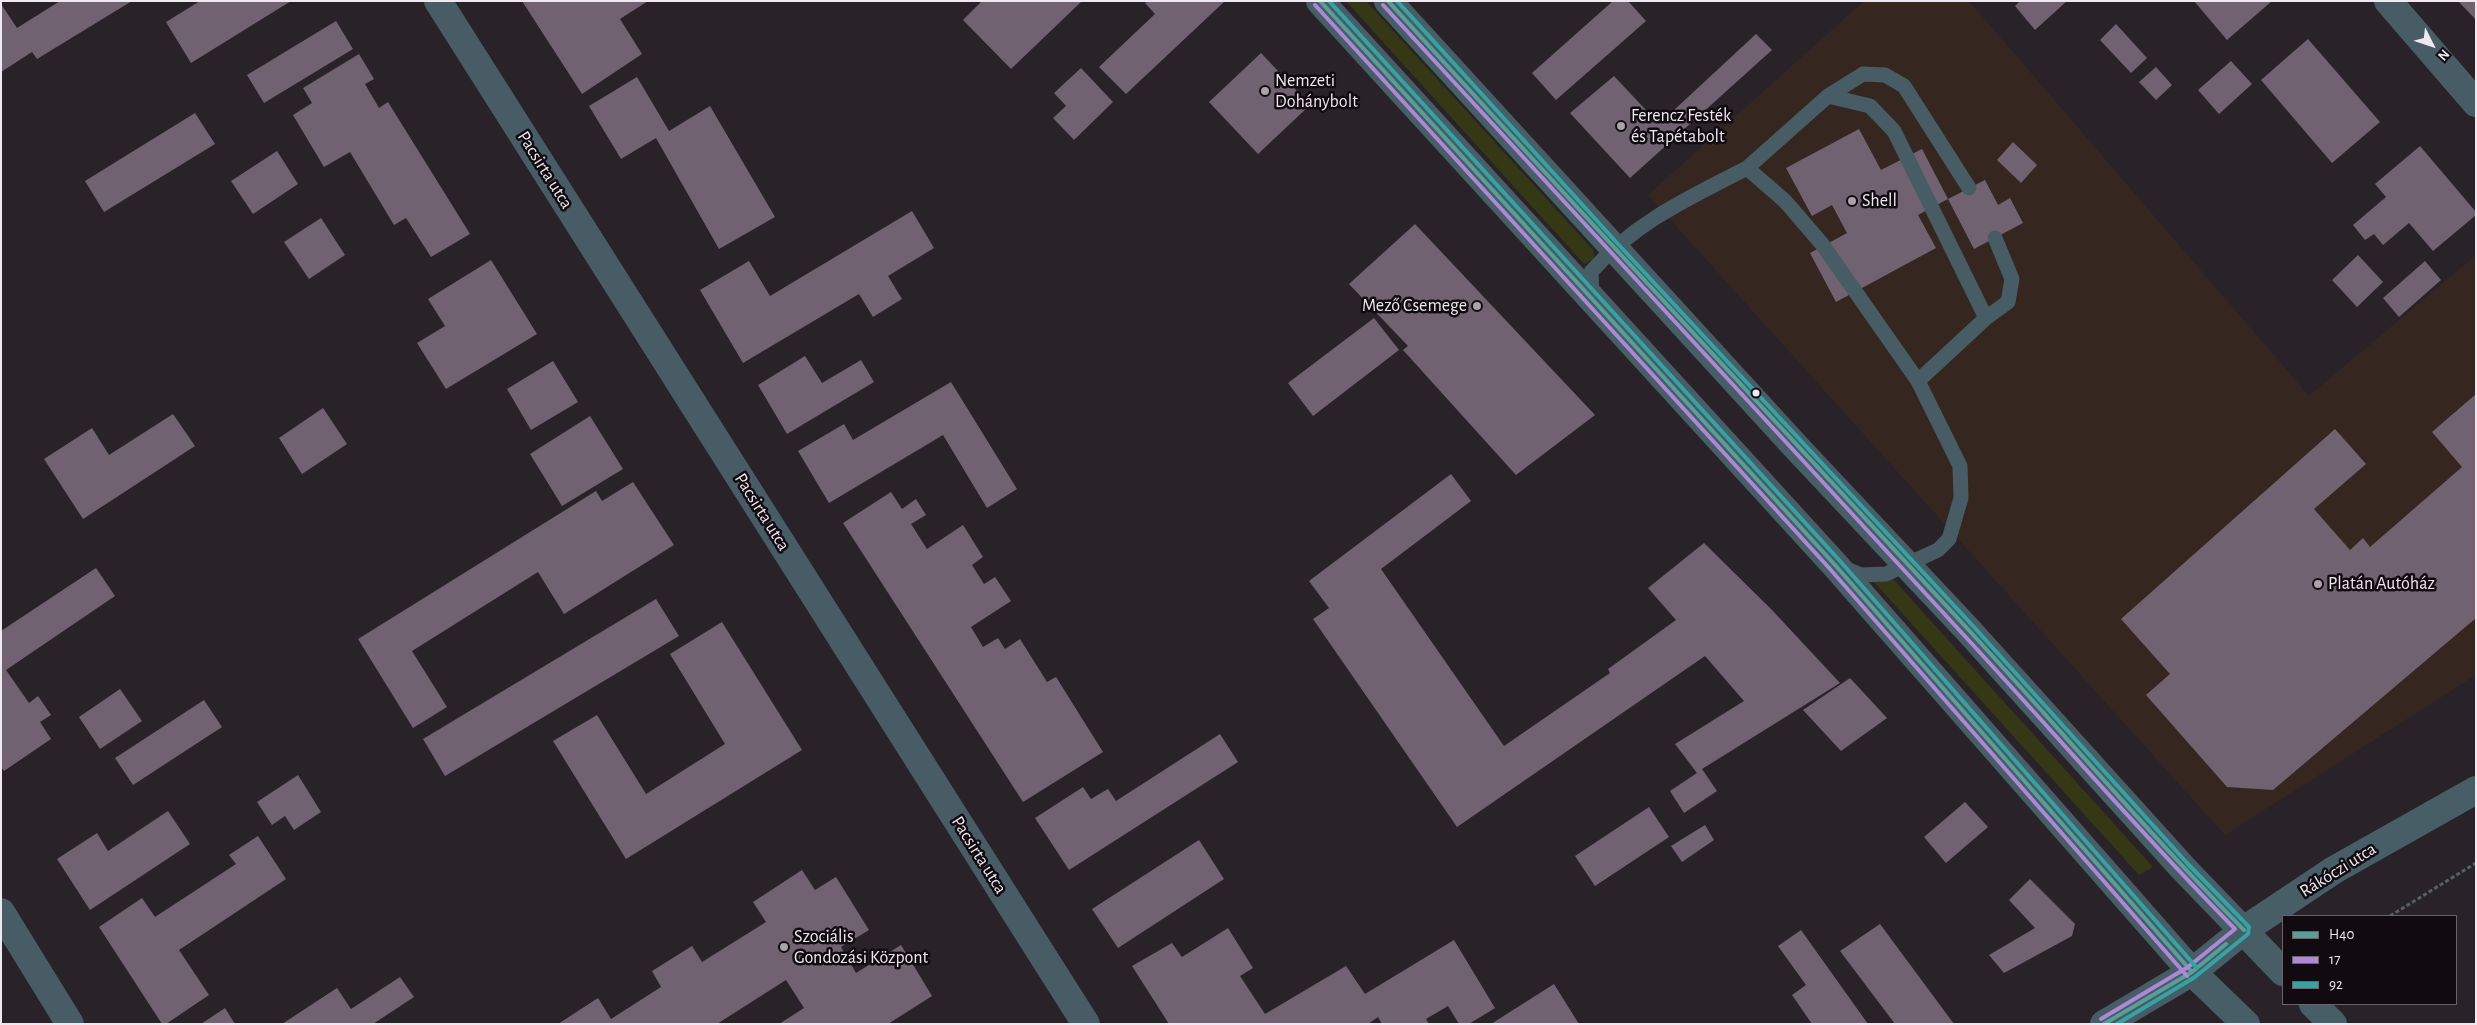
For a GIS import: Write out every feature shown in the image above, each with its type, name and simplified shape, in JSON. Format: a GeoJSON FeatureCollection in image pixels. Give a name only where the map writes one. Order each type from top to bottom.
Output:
{"type":"FeatureCollection","features":[{"type":"Feature","properties":{"kind":"main road"},"geometry":{"type":"LineString","coordinates":[[1320,1],[1835,566],[2192,972],[2246,1024]]}},
{"type":"Feature","properties":{"kind":"main road"},"geometry":{"type":"LineString","coordinates":[[1388,1],[2182,866],[2282,971]]}},
{"type":"Feature","properties":{"kind":"main road","name":"Rákóczi utca"},"geometry":{"type":"LineString","coordinates":[[2192,972],[2244,930],[2334,870],[2476,790]]}},
{"type":"Feature","properties":{"kind":"main road"},"geometry":{"type":"LineString","coordinates":[[2314,1005],[2333,1024]]}},
{"type":"Feature","properties":{"kind":"street","name":"Pacsirta utca"},"geometry":{"type":"LineString","coordinates":[[438,1],[1086,1024]]}},
{"type":"Feature","properties":{"kind":"street"},"geometry":{"type":"LineString","coordinates":[[2388,1],[2476,104]]}},
{"type":"Feature","properties":{"kind":"street"},"geometry":{"type":"LineString","coordinates":[[1,912],[70,1024]]}},
{"type":"Feature","properties":{"kind":"street","name":"Rákóczi utca"},"geometry":{"type":"LineString","coordinates":[[2104,1024],[2192,972]]}},
{"type":"Feature","properties":{"kind":"lane"},"geometry":{"type":"LineString","coordinates":[[1592,300],[1591,272],[1613,248],[1656,215],[1747,168],[1828,96],[1863,74],[1885,75],[1904,86],[1969,188]]}},
{"type":"Feature","properties":{"kind":"lane"},"geometry":{"type":"LineString","coordinates":[[1828,96],[1870,106],[1894,131],[1986,318]]}},
{"type":"Feature","properties":{"kind":"lane"},"geometry":{"type":"LineString","coordinates":[[1747,168],[1785,201],[1822,244],[1918,381],[1960,466],[1961,498],[1949,539],[1938,550],[1886,574],[1860,574],[1835,566]]}},
{"type":"Feature","properties":{"kind":"lane"},"geometry":{"type":"LineString","coordinates":[[1918,381],[1986,318],[2008,302],[2012,279],[1995,238]]}},
{"type":"Feature","properties":{"kind":"path"},"geometry":{"type":"LineString","coordinates":[[2392,915],[2476,863]]}},
{"type":"Feature","properties":{"kind":"shaded area"},"geometry":{"type":"Polygon","coordinates":[[[1864,1],[1969,1],[2309,396],[2476,255],[2476,675],[2225,835],[1648,195],[1864,1]]]}},
{"type":"Feature","properties":{"kind":"green space"},"geometry":{"type":"Polygon","coordinates":[[[1346,1],[1366,1],[1594,251],[1594,259],[1584,264],[1346,1]]]}},
{"type":"Feature","properties":{"kind":"green space"},"geometry":{"type":"Polygon","coordinates":[[[1893,579],[2153,867],[2139,875],[1874,582],[1893,579]]]}},
{"type":"Feature","properties":{"kind":"building"},"geometry":{"type":"Polygon","coordinates":[[[60,1],[132,1],[37,59],[32,52],[1,72],[1,4],[17,28],[60,1]]]}},
{"type":"Feature","properties":{"kind":"building"},"geometry":{"type":"Polygon","coordinates":[[[200,1],[291,1],[191,63],[166,22],[200,1]]]}},
{"type":"Feature","properties":{"kind":"building"},"geometry":{"type":"Polygon","coordinates":[[[522,1],[648,1],[620,19],[642,54],[582,94],[522,1]]]}},
{"type":"Feature","properties":{"kind":"building"},"geometry":{"type":"Polygon","coordinates":[[[982,1],[1082,1],[1011,69],[963,20],[982,1]]]}},
{"type":"Feature","properties":{"kind":"building"},"geometry":{"type":"Polygon","coordinates":[[[1148,1],[1225,1],[1126,94],[1099,67],[1155,14],[1145,3],[1148,1]]]}},
{"type":"Feature","properties":{"kind":"building"},"geometry":{"type":"Polygon","coordinates":[[[1613,1],[1628,1],[1646,21],[1556,100],[1532,73],[1613,1]]]}},
{"type":"Feature","properties":{"kind":"building"},"geometry":{"type":"Polygon","coordinates":[[[2020,1],[2067,1],[2035,30],[2015,6],[2020,1]]]}},
{"type":"Feature","properties":{"kind":"building"},"geometry":{"type":"Polygon","coordinates":[[[2194,1],[2272,1],[2227,40],[2194,1]]]}},
{"type":"Feature","properties":{"kind":"building"},"geometry":{"type":"Polygon","coordinates":[[[2458,1],[2476,1],[2476,20],[2458,1]]]}},
{"type":"Feature","properties":{"kind":"building"},"geometry":{"type":"Polygon","coordinates":[[[336,21],[353,49],[264,103],[247,75],[336,21]]]}},
{"type":"Feature","properties":{"kind":"building"},"geometry":{"type":"Polygon","coordinates":[[[2116,24],[2147,58],[2131,73],[2100,40],[2116,24]]]}},
{"type":"Feature","properties":{"kind":"building"},"geometry":{"type":"Polygon","coordinates":[[[1756,34],[1772,50],[1630,178],[1570,113],[1614,76],[1659,124],[1756,34]]]}},
{"type":"Feature","properties":{"kind":"building"},"geometry":{"type":"Polygon","coordinates":[[[2308,39],[2380,122],[2332,163],[2261,80],[2308,39]]]}},
{"type":"Feature","properties":{"kind":"building"},"geometry":{"type":"Polygon","coordinates":[[[1261,53],[1310,105],[1258,154],[1209,102],[1261,53]]]}},
{"type":"Feature","properties":{"kind":"building"},"geometry":{"type":"Polygon","coordinates":[[[359,54],[374,79],[365,84],[379,108],[388,102],[470,234],[431,257],[406,218],[394,225],[350,152],[324,167],[293,115],[312,103],[303,88],[359,54]]]}},
{"type":"Feature","properties":{"kind":"building"},"geometry":{"type":"Polygon","coordinates":[[[2231,61],[2252,84],[2219,114],[2198,90],[2231,61]]]}},
{"type":"Feature","properties":{"kind":"building"},"geometry":{"type":"Polygon","coordinates":[[[2156,67],[2172,85],[2156,100],[2139,82],[2156,67]]]}},
{"type":"Feature","properties":{"kind":"building"},"geometry":{"type":"Polygon","coordinates":[[[1081,68],[1113,102],[1074,140],[1053,118],[1066,106],[1054,93],[1081,68]]]}},
{"type":"Feature","properties":{"kind":"building"},"geometry":{"type":"Polygon","coordinates":[[[637,77],[669,131],[710,106],[775,217],[719,249],[656,138],[621,159],[589,106],[637,77]]]}},
{"type":"Feature","properties":{"kind":"building"},"geometry":{"type":"Polygon","coordinates":[[[195,113],[215,144],[104,212],[85,181],[195,113]]]}},
{"type":"Feature","properties":{"kind":"building"},"geometry":{"type":"Polygon","coordinates":[[[1859,129],[1881,170],[1922,149],[1948,199],[1918,215],[1936,248],[1836,302],[1810,253],[1847,233],[1832,205],[1812,216],[1786,168],[1859,129]]]}},
{"type":"Feature","properties":{"kind":"building"},"geometry":{"type":"Polygon","coordinates":[[[2013,142],[2037,165],[2021,183],[1997,160],[2013,142]]]}},
{"type":"Feature","properties":{"kind":"building"},"geometry":{"type":"Polygon","coordinates":[[[2420,146],[2476,212],[2476,215],[2433,251],[2409,223],[2383,245],[2374,234],[2365,240],[2353,225],[2386,197],[2375,184],[2420,146]]]}},
{"type":"Feature","properties":{"kind":"building"},"geometry":{"type":"Polygon","coordinates":[[[277,151],[298,184],[253,214],[231,181],[277,151]]]}},
{"type":"Feature","properties":{"kind":"building"},"geometry":{"type":"Polygon","coordinates":[[[1985,180],[1998,205],[2010,198],[2023,223],[1974,249],[1948,199],[1985,180]]]}},
{"type":"Feature","properties":{"kind":"building"},"geometry":{"type":"Polygon","coordinates":[[[912,211],[934,248],[888,276],[902,299],[873,317],[859,294],[743,363],[700,290],[749,261],[770,296],[912,211]]]}},
{"type":"Feature","properties":{"kind":"building"},"geometry":{"type":"Polygon","coordinates":[[[321,218],[345,255],[309,279],[284,242],[321,218]]]}},
{"type":"Feature","properties":{"kind":"building"},"geometry":{"type":"Polygon","coordinates":[[[1415,224],[1595,415],[1516,475],[1403,350],[1408,346],[1349,284],[1415,224]]]}},
{"type":"Feature","properties":{"kind":"building"},"geometry":{"type":"Polygon","coordinates":[[[2358,255],[2383,282],[2357,307],[2332,280],[2358,255]]]}},
{"type":"Feature","properties":{"kind":"building"},"geometry":{"type":"Polygon","coordinates":[[[491,260],[537,334],[446,389],[417,343],[445,326],[428,299],[491,260]]]}},
{"type":"Feature","properties":{"kind":"building"},"geometry":{"type":"Polygon","coordinates":[[[2425,261],[2441,280],[2399,317],[2383,298],[2425,261]]]}},
{"type":"Feature","properties":{"kind":"building"},"geometry":{"type":"Polygon","coordinates":[[[1374,318],[1399,350],[1313,416],[1288,383],[1374,318]]]}},
{"type":"Feature","properties":{"kind":"building"},"geometry":{"type":"Polygon","coordinates":[[[805,356],[822,383],[861,360],[874,382],[787,434],[758,385],[805,356]]]}},
{"type":"Feature","properties":{"kind":"building"},"geometry":{"type":"Polygon","coordinates":[[[553,361],[578,402],[531,430],[507,389],[553,361]]]}},
{"type":"Feature","properties":{"kind":"building"},"geometry":{"type":"Polygon","coordinates":[[[951,382],[1017,489],[987,508],[943,435],[829,503],[798,451],[844,424],[853,440],[951,382]]]}},
{"type":"Feature","properties":{"kind":"building","name":"Platán Autóház"},"geometry":{"type":"Polygon","coordinates":[[[2476,394],[2476,618],[2273,790],[2227,787],[2146,695],[2170,674],[2121,619],[2335,429],[2366,464],[2314,509],[2350,550],[2363,538],[2370,547],[2462,467],[2432,432],[2476,394]]]}},
{"type":"Feature","properties":{"kind":"building"},"geometry":{"type":"Polygon","coordinates":[[[323,408],[347,444],[302,474],[279,438],[323,408]]]}},
{"type":"Feature","properties":{"kind":"building"},"geometry":{"type":"Polygon","coordinates":[[[173,414],[195,446],[83,519],[44,459],[92,428],[109,455],[173,414]]]}},
{"type":"Feature","properties":{"kind":"building"},"geometry":{"type":"Polygon","coordinates":[[[590,416],[623,469],[562,506],[530,454],[590,416]]]}},
{"type":"Feature","properties":{"kind":"building"},"geometry":{"type":"Polygon","coordinates":[[[1451,474],[1471,501],[1381,569],[1504,746],[1610,673],[1608,669],[1676,620],[1648,588],[1704,543],[1772,610],[1840,683],[1702,769],[1717,791],[1684,813],[1670,791],[1697,773],[1675,744],[1744,701],[1705,656],[1457,827],[1313,619],[1329,608],[1309,581],[1451,474]]]}},
{"type":"Feature","properties":{"kind":"building"},"geometry":{"type":"Polygon","coordinates":[[[633,482],[674,545],[564,614],[538,572],[412,651],[447,707],[413,728],[358,639],[596,491],[602,501],[633,482]]]}},
{"type":"Feature","properties":{"kind":"building"},"geometry":{"type":"Polygon","coordinates":[[[891,492],[902,509],[916,499],[926,515],[911,524],[927,549],[963,525],[983,557],[972,565],[984,584],[995,577],[1011,601],[971,627],[983,647],[998,638],[1005,649],[1020,639],[1047,682],[1056,677],[1103,752],[1023,802],[843,523],[891,492]]]}},
{"type":"Feature","properties":{"kind":"building"},"geometry":{"type":"Polygon","coordinates":[[[96,568],[115,596],[6,670],[29,703],[38,696],[51,715],[40,722],[51,739],[4,771],[1,767],[1,631],[96,568]]]}},
{"type":"Feature","properties":{"kind":"building"},"geometry":{"type":"Polygon","coordinates":[[[656,599],[679,636],[445,776],[423,739],[656,599]]]}},
{"type":"Feature","properties":{"kind":"building"},"geometry":{"type":"Polygon","coordinates":[[[722,622],[802,750],[626,859],[553,741],[597,715],[646,794],[725,744],[670,654],[722,622]]]}},
{"type":"Feature","properties":{"kind":"building"},"geometry":{"type":"Polygon","coordinates":[[[1850,678],[1887,718],[1841,751],[1803,710],[1850,678]]]}},
{"type":"Feature","properties":{"kind":"building"},"geometry":{"type":"Polygon","coordinates":[[[120,689],[142,721],[100,749],[79,717],[120,689]]]}},
{"type":"Feature","properties":{"kind":"building"},"geometry":{"type":"Polygon","coordinates":[[[204,700],[222,727],[133,785],[115,758],[204,700]]]}},
{"type":"Feature","properties":{"kind":"building"},"geometry":{"type":"Polygon","coordinates":[[[1220,734],[1238,762],[1069,870],[1035,818],[1083,787],[1091,799],[1108,789],[1116,801],[1220,734]]]}},
{"type":"Feature","properties":{"kind":"building"},"geometry":{"type":"Polygon","coordinates":[[[298,775],[321,812],[294,830],[285,816],[272,825],[257,802],[298,775]]]}},
{"type":"Feature","properties":{"kind":"building"},"geometry":{"type":"Polygon","coordinates":[[[1965,802],[1988,827],[1946,863],[1924,837],[1965,802]]]}},
{"type":"Feature","properties":{"kind":"building"},"geometry":{"type":"Polygon","coordinates":[[[1649,807],[1669,837],[1595,886],[1575,856],[1649,807]]]}},
{"type":"Feature","properties":{"kind":"building"},"geometry":{"type":"Polygon","coordinates":[[[168,811],[190,844],[90,910],[57,859],[97,833],[108,851],[168,811]]]}},
{"type":"Feature","properties":{"kind":"building"},"geometry":{"type":"Polygon","coordinates":[[[1705,825],[1714,840],[1682,862],[1671,846],[1705,825]]]}},
{"type":"Feature","properties":{"kind":"building"},"geometry":{"type":"Polygon","coordinates":[[[258,836],[286,879],[179,950],[209,995],[166,1024],[162,1024],[99,927],[142,898],[155,917],[236,864],[229,855],[258,836]]]}},
{"type":"Feature","properties":{"kind":"building"},"geometry":{"type":"Polygon","coordinates":[[[1199,840],[1224,879],[1118,948],[1092,909],[1199,840]]]}},
{"type":"Feature","properties":{"kind":"building","name":"Szociális Gondozási Központ"},"geometry":{"type":"Polygon","coordinates":[[[802,870],[815,890],[836,877],[869,930],[841,947],[856,973],[901,945],[932,996],[888,1024],[779,1024],[804,1008],[786,980],[717,1024],[558,1024],[598,998],[611,1019],[661,987],[652,971],[692,946],[702,962],[766,922],[753,902],[802,870]]]}},
{"type":"Feature","properties":{"kind":"building"},"geometry":{"type":"Polygon","coordinates":[[[2030,879],[2075,924],[2072,936],[2004,973],[1989,955],[2035,928],[2009,900],[2030,879]]]}},
{"type":"Feature","properties":{"kind":"building"},"geometry":{"type":"Polygon","coordinates":[[[1880,924],[1954,1024],[1895,1024],[1840,951],[1880,924]]]}},
{"type":"Feature","properties":{"kind":"building"},"geometry":{"type":"Polygon","coordinates":[[[1228,928],[1253,968],[1240,976],[1265,1014],[1346,966],[1365,994],[1454,940],[1495,1008],[1469,1024],[1459,1024],[1448,1006],[1426,1019],[1429,1024],[1382,1024],[1378,1017],[1368,1024],[1169,1024],[1132,966],[1172,943],[1182,957],[1228,928]]]}},
{"type":"Feature","properties":{"kind":"building"},"geometry":{"type":"Polygon","coordinates":[[[1801,930],[1868,1024],[1812,1024],[1792,995],[1806,985],[1778,946],[1801,930]]]}},
{"type":"Feature","properties":{"kind":"building"},"geometry":{"type":"Polygon","coordinates":[[[400,977],[414,997],[373,1024],[282,1024],[337,988],[351,1009],[400,977]]]}},
{"type":"Feature","properties":{"kind":"building"},"geometry":{"type":"Polygon","coordinates":[[[1554,984],[1579,1024],[1491,1024],[1554,984]]]}},
{"type":"Feature","properties":{"kind":"building"},"geometry":{"type":"Polygon","coordinates":[[[225,1008],[235,1024],[201,1024],[225,1008]]]}},
{"type":"Feature","properties":{"kind":"transit line","name":"H40"},"geometry":{"type":"LineString","coordinates":[[1320,1],[1835,565],[2192,972]]}},
{"type":"Feature","properties":{"kind":"transit line","name":"92"},"geometry":{"type":"LineString","coordinates":[[1329,1],[1840,561],[2197,968]]}},
{"type":"Feature","properties":{"kind":"transit line","name":"H40"},"geometry":{"type":"LineString","coordinates":[[1388,1],[2244,930]]}},
{"type":"Feature","properties":{"kind":"transit line","name":"92"},"geometry":{"type":"LineString","coordinates":[[1397,1],[1618,244],[1973,626],[2187,863],[2249,927],[2248,934],[2195,977],[2117,1024]]}},
{"type":"Feature","properties":{"kind":"transit line","name":"17"},"geometry":{"type":"LineString","coordinates":[[1315,5],[1830,569],[2187,976]]}},
{"type":"Feature","properties":{"kind":"transit line","name":"17"},"geometry":{"type":"LineString","coordinates":[[1383,5],[2131,819],[2235,929],[2188,967],[2101,1019]]}},
{"type":"Feature","properties":{"kind":"transit line","name":"H40"},"geometry":{"type":"LineString","coordinates":[[2104,1024],[2192,972],[2226,944]]}},
{"type":"Feature","properties":{"kind":"place","name":"Nemzeti Dohánybolt"},"geometry":{"type":"Point","coordinates":[1265,91]}},
{"type":"Feature","properties":{"kind":"place","name":"Ferencz Festék és Tapétabolt"},"geometry":{"type":"Point","coordinates":[1621,126]}},
{"type":"Feature","properties":{"kind":"place","name":"Shell"},"geometry":{"type":"Point","coordinates":[1852,201]}},
{"type":"Feature","properties":{"kind":"place","name":"Mező Csemege"},"geometry":{"type":"Point","coordinates":[1477,306]}},
{"type":"Feature","properties":{"kind":"place","name":"Platán Autóház"},"geometry":{"type":"Point","coordinates":[2318,584]}},
{"type":"Feature","properties":{"kind":"place","name":"Szociális Gondozási Központ"},"geometry":{"type":"Point","coordinates":[784,947]}}]}
